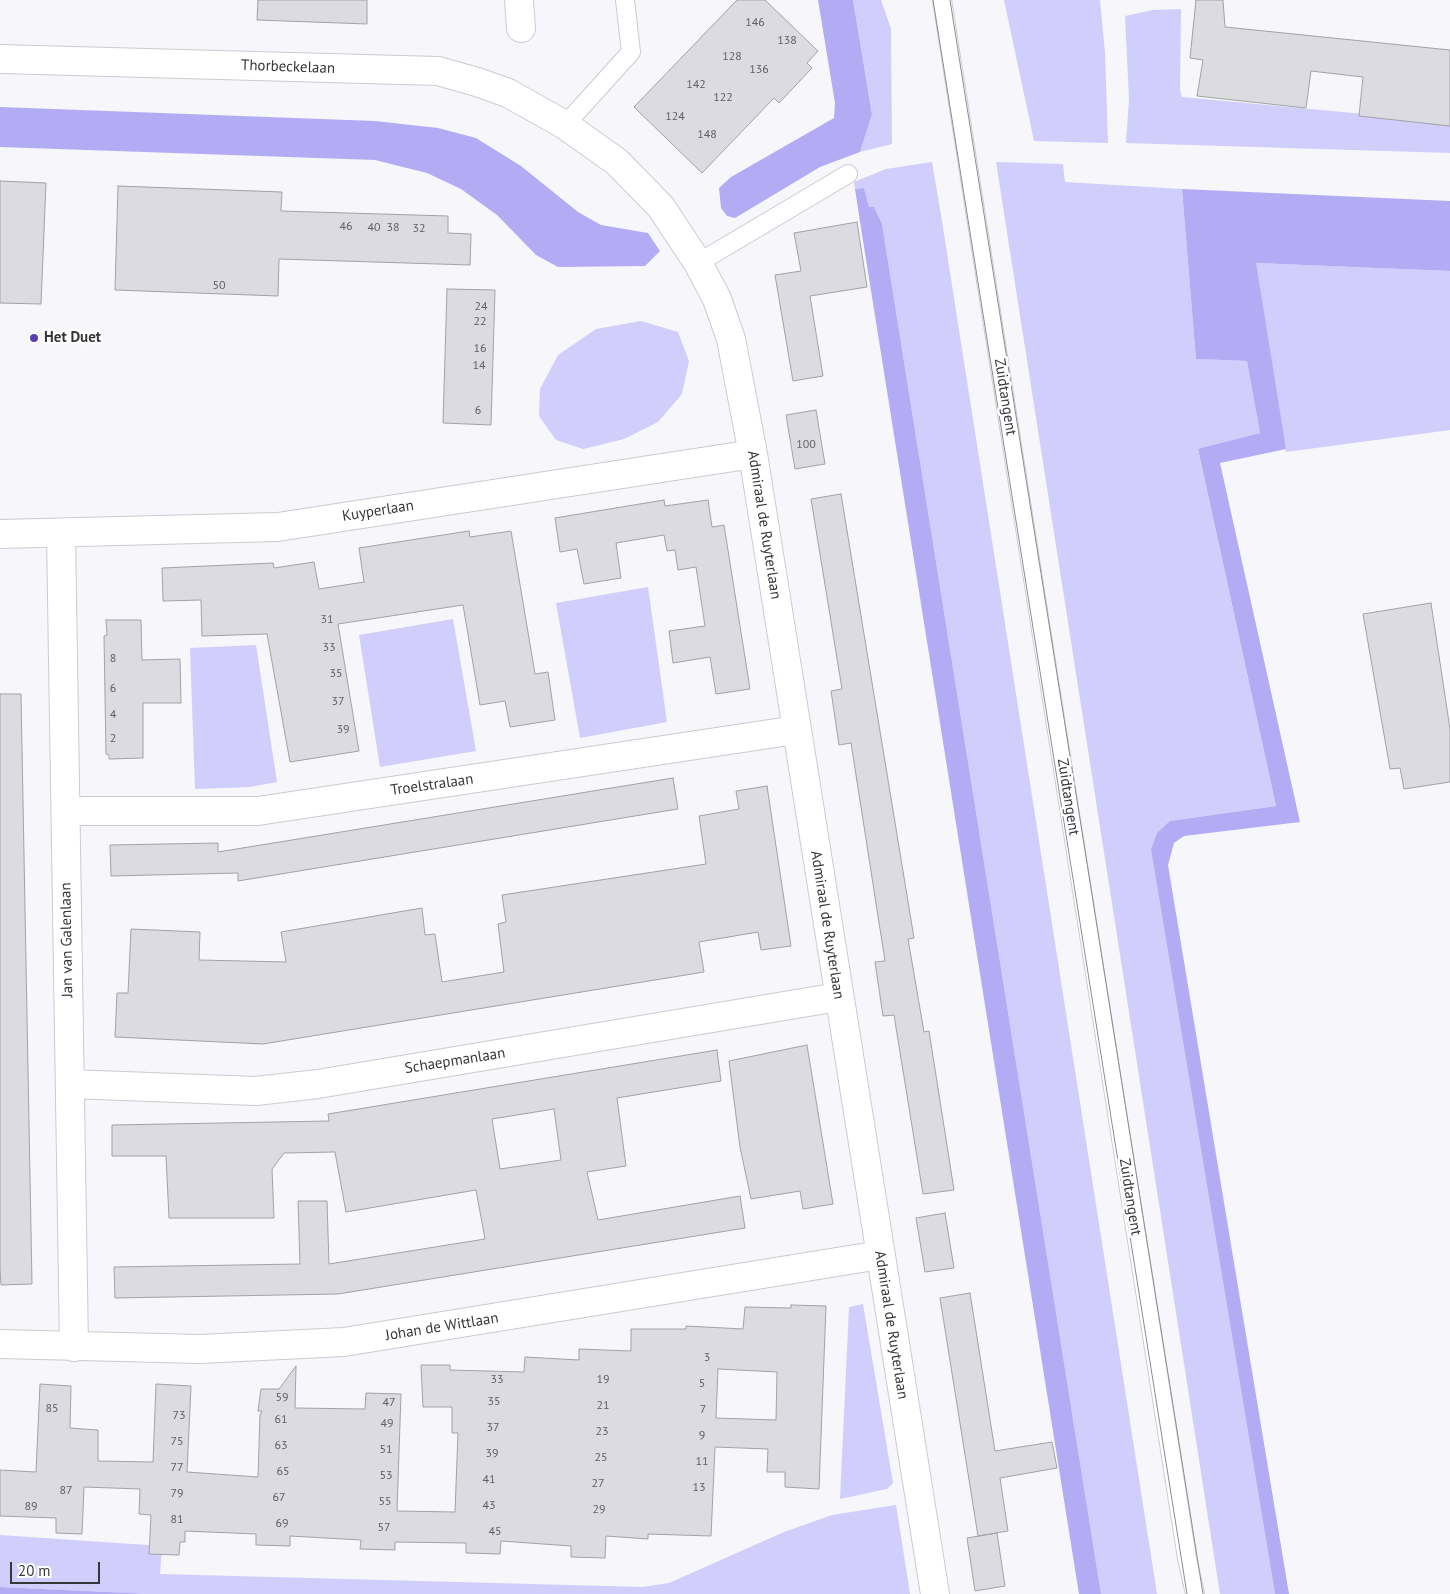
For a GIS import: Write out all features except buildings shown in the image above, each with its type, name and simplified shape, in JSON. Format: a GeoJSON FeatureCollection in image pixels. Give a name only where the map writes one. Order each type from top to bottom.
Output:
{"type":"FeatureCollection","features":[{"type":"Feature","properties":{"kind":"street"},"geometry":{"type":"LineString","coordinates":[[519,0],[521,28]]}},
{"type":"Feature","properties":{"kind":"street","name":"Thorbeckelaan"},"geometry":{"type":"LineString","coordinates":[[0,59],[438,71],[508,93],[565,125]]}},
{"type":"Feature","properties":{"kind":"street","name":"Admiraal de Ruyterlaan"},"geometry":{"type":"LineString","coordinates":[[565,125],[617,162],[661,207],[698,263],[717,299],[730,339],[753,454],[838,997],[935,1594]]}},
{"type":"Feature","properties":{"kind":"street","name":"Kuyperlaan"},"geometry":{"type":"LineString","coordinates":[[0,534],[61,534],[278,527],[753,454]]}},
{"type":"Feature","properties":{"kind":"street","name":"Jan van Galenlaan"},"geometry":{"type":"LineString","coordinates":[[61,534],[74,1347]]}},
{"type":"Feature","properties":{"kind":"street","name":"Troelstralaan"},"geometry":{"type":"LineString","coordinates":[[66,811],[258,811],[796,730]]}},
{"type":"Feature","properties":{"kind":"street","name":"Schaepmanlaan"},"geometry":{"type":"LineString","coordinates":[[70,1084],[256,1091],[309,1085],[838,997]]}},
{"type":"Feature","properties":{"kind":"street","name":"Johan de Wittlaan"},"geometry":{"type":"LineString","coordinates":[[0,1344],[200,1349],[344,1342],[880,1255]]}},
{"type":"Feature","properties":{"kind":"lane"},"geometry":{"type":"LineString","coordinates":[[565,125],[631,52],[625,0]]}},
{"type":"Feature","properties":{"kind":"lane","name":"Zuidtangent"},"geometry":{"type":"LineString","coordinates":[[942,0],[1187,1558],[1195,1594]]}},
{"type":"Feature","properties":{"kind":"lane"},"geometry":{"type":"LineString","coordinates":[[698,263],[848,174]]}},
{"type":"Feature","properties":{"kind":"shaded area"},"geometry":{"type":"Polygon","coordinates":[[[818,0],[853,0],[872,114],[860,152],[820,167],[735,218],[727,216],[721,208],[719,188],[731,177],[834,118],[835,103],[818,0]]]}},
{"type":"Feature","properties":{"kind":"shaded area"},"geometry":{"type":"Polygon","coordinates":[[[853,0],[881,0],[891,29],[892,144],[860,152],[872,113],[853,0]]]}},
{"type":"Feature","properties":{"kind":"shaded area"},"geometry":{"type":"Polygon","coordinates":[[[1004,0],[1100,0],[1105,53],[1108,143],[1034,141],[1004,0]]]}},
{"type":"Feature","properties":{"kind":"shaded area"},"geometry":{"type":"Polygon","coordinates":[[[1181,9],[1180,90],[1182,97],[1450,122],[1450,153],[1126,143],[1129,99],[1125,16],[1153,10],[1181,9]]]}},
{"type":"Feature","properties":{"kind":"shaded area"},"geometry":{"type":"Polygon","coordinates":[[[0,107],[375,121],[438,128],[476,138],[521,166],[578,212],[601,225],[648,233],[660,251],[645,266],[558,267],[536,255],[497,215],[461,189],[427,173],[375,160],[0,147],[0,107]]]}},
{"type":"Feature","properties":{"kind":"shaded area"},"geometry":{"type":"Polygon","coordinates":[[[932,162],[1157,1594],[1101,1594],[882,224],[874,207],[869,207],[864,188],[855,189],[854,182],[886,169],[932,162]]]}},
{"type":"Feature","properties":{"kind":"shaded area"},"geometry":{"type":"Polygon","coordinates":[[[996,162],[1063,164],[1065,182],[1182,189],[1196,359],[1247,361],[1260,433],[1198,450],[1276,806],[1170,821],[1151,850],[1275,1594],[1220,1594],[996,162]]]}},
{"type":"Feature","properties":{"kind":"shaded area"},"geometry":{"type":"Polygon","coordinates":[[[864,188],[869,207],[874,207],[882,224],[1101,1594],[1079,1594],[855,189],[864,188]]]}},
{"type":"Feature","properties":{"kind":"shaded area"},"geometry":{"type":"Polygon","coordinates":[[[1182,189],[1450,201],[1450,271],[1256,263],[1286,449],[1220,463],[1300,822],[1184,836],[1174,843],[1168,865],[1289,1594],[1275,1594],[1151,850],[1157,833],[1170,821],[1276,806],[1198,449],[1260,433],[1247,361],[1196,359],[1182,189]]]}},
{"type":"Feature","properties":{"kind":"shaded area"},"geometry":{"type":"Polygon","coordinates":[[[1255,263],[1450,271],[1450,430],[1286,452],[1255,263]]]}},
{"type":"Feature","properties":{"kind":"shaded area"},"geometry":{"type":"Polygon","coordinates":[[[641,321],[678,332],[689,361],[682,394],[658,422],[624,439],[583,449],[556,440],[539,416],[540,389],[558,355],[596,329],[641,321]]]}},
{"type":"Feature","properties":{"kind":"shaded area"},"geometry":{"type":"Polygon","coordinates":[[[648,587],[667,722],[580,738],[556,603],[648,587]]]}},
{"type":"Feature","properties":{"kind":"shaded area"},"geometry":{"type":"Polygon","coordinates":[[[453,619],[476,751],[380,767],[359,635],[453,619]]]}},
{"type":"Feature","properties":{"kind":"shaded area"},"geometry":{"type":"Polygon","coordinates":[[[256,645],[277,782],[250,787],[195,789],[190,648],[256,645]]]}},
{"type":"Feature","properties":{"kind":"shaded area"},"geometry":{"type":"Polygon","coordinates":[[[863,1304],[893,1483],[887,1489],[840,1499],[849,1307],[863,1304]]]}},
{"type":"Feature","properties":{"kind":"shaded area"},"geometry":{"type":"Polygon","coordinates":[[[896,1505],[910,1594],[150,1594],[0,1587],[0,1535],[162,1546],[160,1574],[643,1587],[669,1583],[784,1532],[832,1515],[896,1505]]]}},
{"type":"Feature","properties":{"kind":"shaded area"},"geometry":{"type":"Polygon","coordinates":[[[0,1587],[150,1594],[0,1594],[0,1587]]]}},
{"type":"Feature","properties":{"kind":"tram line"},"geometry":{"type":"LineString","coordinates":[[933,0],[1187,1594]]}},
{"type":"Feature","properties":{"kind":"tram line"},"geometry":{"type":"LineString","coordinates":[[950,0],[1203,1594]]}},
{"type":"Feature","properties":{"kind":"place","name":"Het Duet"},"geometry":{"type":"Point","coordinates":[34,338]}}]}
